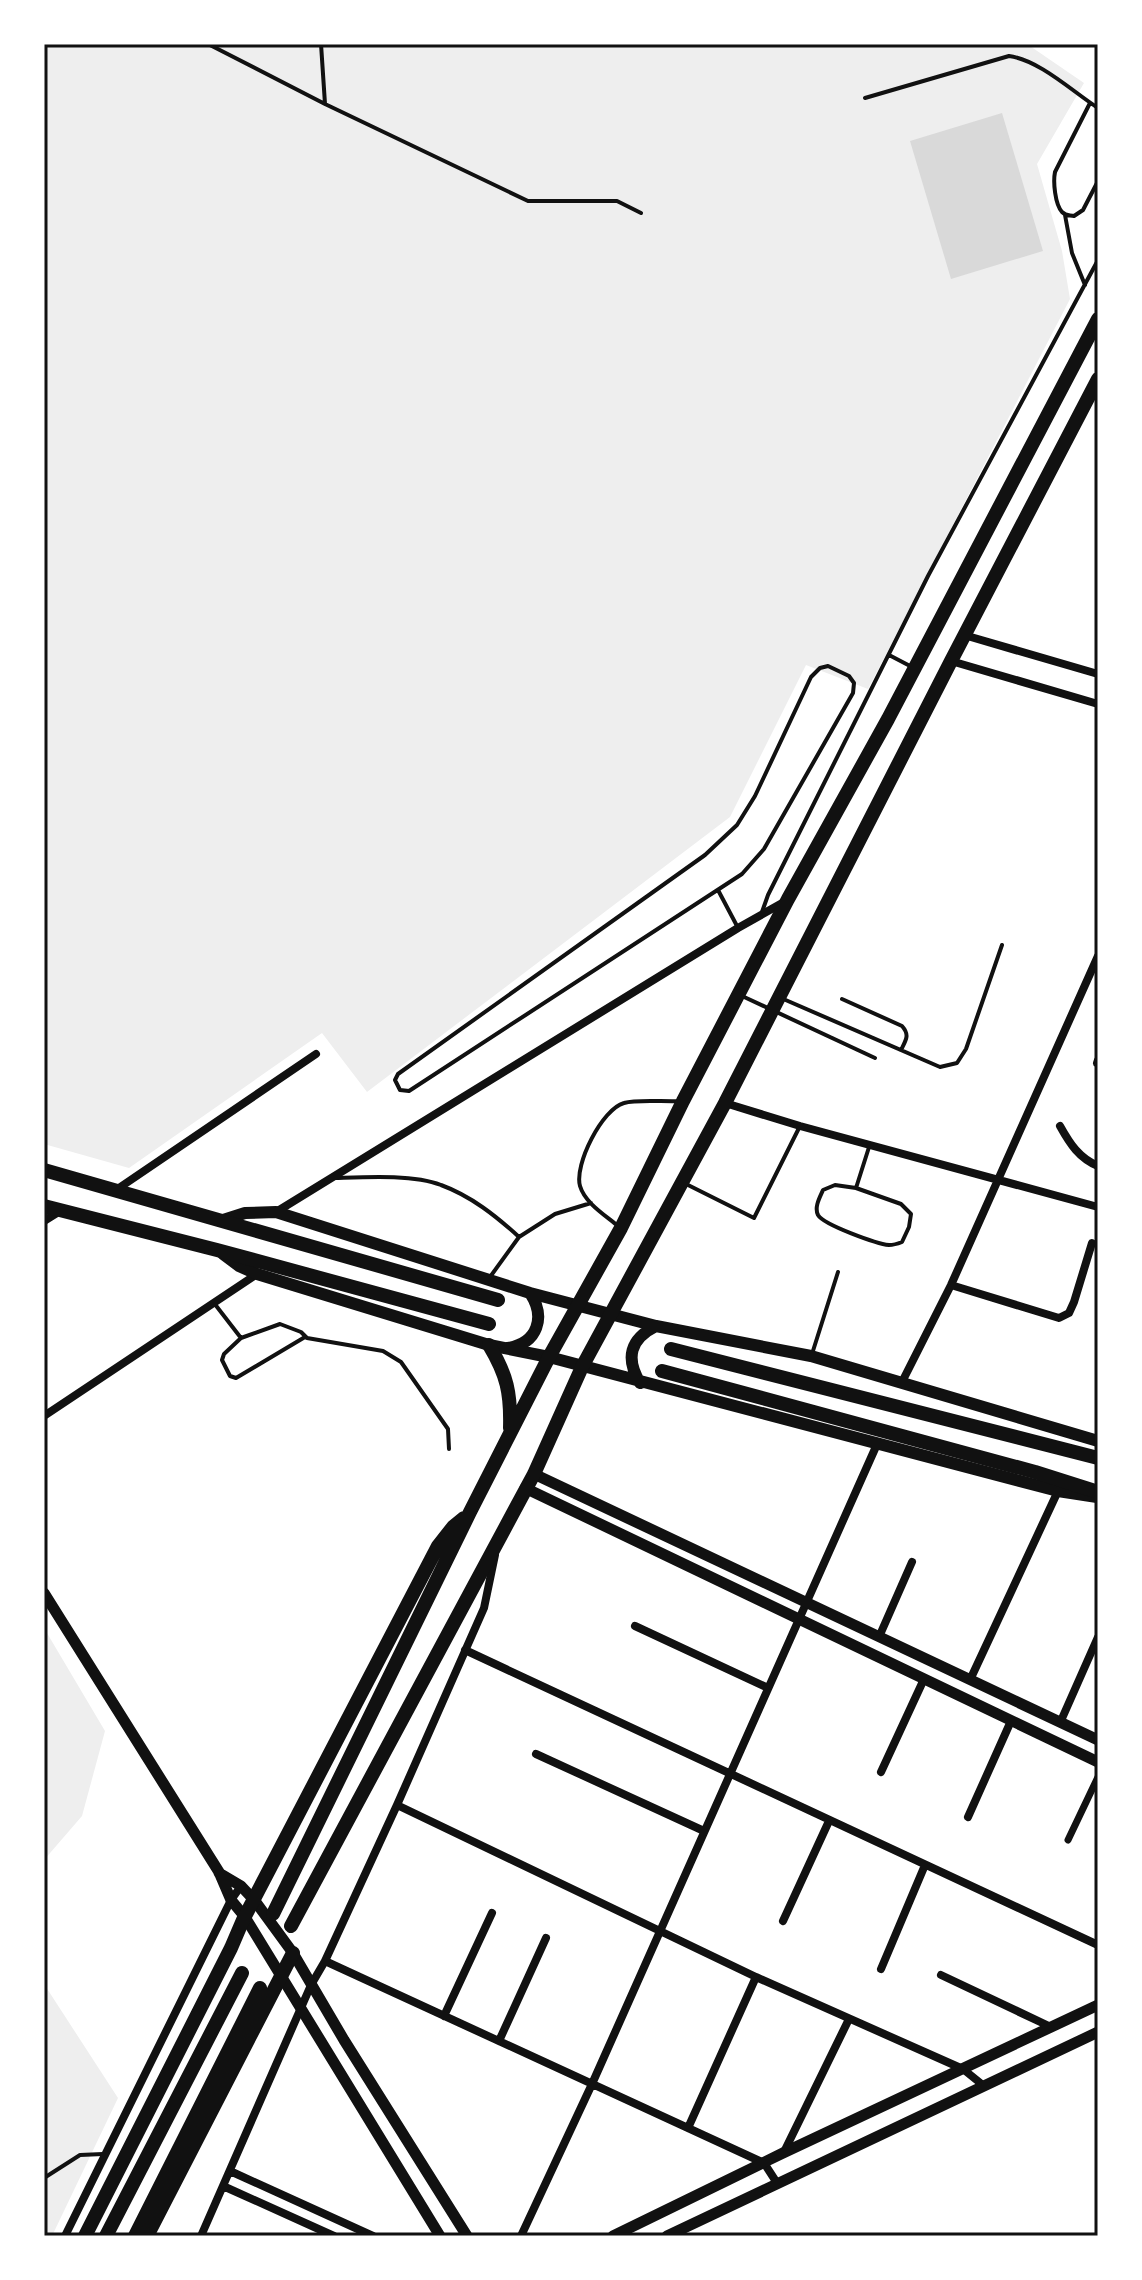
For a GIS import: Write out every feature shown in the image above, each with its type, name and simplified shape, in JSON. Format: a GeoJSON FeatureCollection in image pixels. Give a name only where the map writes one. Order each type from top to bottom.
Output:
{"type":"FeatureCollection","features":[{"type":"Feature","properties":{"kind":"main road"},"geometry":{"type":"LineString","coordinates":[[273,1914],[549,1357],[621,1228],[788,899],[881,733],[1098,319]]}},
{"type":"Feature","properties":{"kind":"main road"},"geometry":{"type":"LineString","coordinates":[[291,1926],[534,1474],[582,1367],[725,1103],[1098,379]]}},
{"type":"Feature","properties":{"kind":"main road"},"geometry":{"type":"LineString","coordinates":[[44,1170],[498,1300]]}},
{"type":"Feature","properties":{"kind":"main road"},"geometry":{"type":"LineString","coordinates":[[44,1206],[489,1324]]}},
{"type":"Feature","properties":{"kind":"main road"},"geometry":{"type":"LineString","coordinates":[[220,1221],[245,1213],[276,1212],[530,1293],[656,1326],[811,1356],[1098,1441]]}},
{"type":"Feature","properties":{"kind":"main road"},"geometry":{"type":"LineString","coordinates":[[217,1250],[239,1266],[257,1274],[489,1345],[549,1357],[1058,1491],[1098,1494]]}},
{"type":"Feature","properties":{"kind":"main road"},"geometry":{"type":"LineString","coordinates":[[505,1348],[528,1340],[536,1329],[539,1317],[537,1304],[530,1293]]}},
{"type":"Feature","properties":{"kind":"main road"},"geometry":{"type":"LineString","coordinates":[[640,1383],[633,1371],[631,1357],[635,1343],[656,1326]]}},
{"type":"Feature","properties":{"kind":"main road"},"geometry":{"type":"LineString","coordinates":[[489,1345],[502,1367],[509,1390],[510,1433]]}},
{"type":"Feature","properties":{"kind":"main road"},"geometry":{"type":"LineString","coordinates":[[671,1349],[1098,1458]]}},
{"type":"Feature","properties":{"kind":"main road"},"geometry":{"type":"LineString","coordinates":[[662,1371],[1035,1472],[1098,1494]]}},
{"type":"Feature","properties":{"kind":"main road"},"geometry":{"type":"LineString","coordinates":[[85,2236],[245,1917],[438,1546],[470,1512]]}},
{"type":"Feature","properties":{"kind":"main road"},"geometry":{"type":"LineString","coordinates":[[147,2236],[293,1953]]}},
{"type":"Feature","properties":{"kind":"main road"},"geometry":{"type":"LineString","coordinates":[[106,2236],[242,1973]]}},
{"type":"Feature","properties":{"kind":"main road"},"geometry":{"type":"LineString","coordinates":[[135,2236],[260,1988]]}},
{"type":"Feature","properties":{"kind":"street"},"geometry":{"type":"LineString","coordinates":[[964,635],[1098,674]]}},
{"type":"Feature","properties":{"kind":"street"},"geometry":{"type":"LineString","coordinates":[[951,661],[1098,704]]}},
{"type":"Feature","properties":{"kind":"street"},"geometry":{"type":"LineString","coordinates":[[276,1212],[788,899]]}},
{"type":"Feature","properties":{"kind":"street"},"geometry":{"type":"LineString","coordinates":[[902,1382],[951,1285],[1098,956]]}},
{"type":"Feature","properties":{"kind":"street"},"geometry":{"type":"LineString","coordinates":[[116,1190],[316,1054]]}},
{"type":"Feature","properties":{"kind":"street"},"geometry":{"type":"LineString","coordinates":[[725,1103],[1098,1207]]}},
{"type":"Feature","properties":{"kind":"street"},"geometry":{"type":"LineString","coordinates":[[1060,1126],[1071,1146],[1087,1161],[1098,1166]]}},
{"type":"Feature","properties":{"kind":"street"},"geometry":{"type":"LineString","coordinates":[[44,1221],[60,1211]]}},
{"type":"Feature","properties":{"kind":"street"},"geometry":{"type":"LineString","coordinates":[[951,1285],[1059,1318],[1069,1313],[1074,1302],[1092,1243]]}},
{"type":"Feature","properties":{"kind":"street"},"geometry":{"type":"LineString","coordinates":[[44,1416],[257,1274]]}},
{"type":"Feature","properties":{"kind":"street"},"geometry":{"type":"LineString","coordinates":[[521,2236],[592,2084],[878,1442]]}},
{"type":"Feature","properties":{"kind":"street"},"geometry":{"type":"LineString","coordinates":[[534,1474],[1098,1740]]}},
{"type":"Feature","properties":{"kind":"street"},"geometry":{"type":"LineString","coordinates":[[525,1488],[1098,1762]]}},
{"type":"Feature","properties":{"kind":"street"},"geometry":{"type":"LineString","coordinates":[[970,1680],[1058,1491]]}},
{"type":"Feature","properties":{"kind":"street"},"geometry":{"type":"LineString","coordinates":[[201,2236],[311,1985],[397,1805],[484,1608],[499,1539]]}},
{"type":"Feature","properties":{"kind":"street"},"geometry":{"type":"LineString","coordinates":[[879,1637],[912,1562]]}},
{"type":"Feature","properties":{"kind":"street"},"geometry":{"type":"LineString","coordinates":[[44,1593],[219,1872],[231,1900],[245,1917],[440,2236]]}},
{"type":"Feature","properties":{"kind":"street"},"geometry":{"type":"LineString","coordinates":[[635,1626],[768,1688]]}},
{"type":"Feature","properties":{"kind":"street"},"geometry":{"type":"LineString","coordinates":[[1060,1723],[1098,1637]]}},
{"type":"Feature","properties":{"kind":"street"},"geometry":{"type":"LineString","coordinates":[[465,1650],[1098,1945]]}},
{"type":"Feature","properties":{"kind":"street"},"geometry":{"type":"LineString","coordinates":[[881,1772],[924,1679]]}},
{"type":"Feature","properties":{"kind":"street"},"geometry":{"type":"LineString","coordinates":[[968,1817],[1011,1721]]}},
{"type":"Feature","properties":{"kind":"street"},"geometry":{"type":"LineString","coordinates":[[536,1754],[704,1831]]}},
{"type":"Feature","properties":{"kind":"street"},"geometry":{"type":"LineString","coordinates":[[1068,1840],[1098,1777]]}},
{"type":"Feature","properties":{"kind":"street"},"geometry":{"type":"LineString","coordinates":[[397,1805],[756,1977],[963,2069],[984,2086]]}},
{"type":"Feature","properties":{"kind":"street"},"geometry":{"type":"LineString","coordinates":[[783,1921],[829,1821]]}},
{"type":"Feature","properties":{"kind":"street"},"geometry":{"type":"LineString","coordinates":[[881,1969],[925,1865]]}},
{"type":"Feature","properties":{"kind":"street"},"geometry":{"type":"LineString","coordinates":[[219,1872],[241,1886],[255,1901],[293,1953],[467,2236]]}},
{"type":"Feature","properties":{"kind":"street"},"geometry":{"type":"LineString","coordinates":[[65,2236],[231,1900],[241,1886]]}},
{"type":"Feature","properties":{"kind":"street"},"geometry":{"type":"LineString","coordinates":[[444,2016],[492,1913]]}},
{"type":"Feature","properties":{"kind":"street"},"geometry":{"type":"LineString","coordinates":[[499,2041],[546,1938]]}},
{"type":"Feature","properties":{"kind":"street"},"geometry":{"type":"LineString","coordinates":[[325,1961],[764,2163],[777,2183]]}},
{"type":"Feature","properties":{"kind":"street"},"geometry":{"type":"LineString","coordinates":[[941,1975],[1051,2027]]}},
{"type":"Feature","properties":{"kind":"street"},"geometry":{"type":"LineString","coordinates":[[688,2128],[756,1977]]}},
{"type":"Feature","properties":{"kind":"street"},"geometry":{"type":"LineString","coordinates":[[613,2236],[1098,2005]]}},
{"type":"Feature","properties":{"kind":"street"},"geometry":{"type":"LineString","coordinates":[[783,2153],[849,2019]]}},
{"type":"Feature","properties":{"kind":"street"},"geometry":{"type":"LineString","coordinates":[[667,2236],[1098,2032]]}},
{"type":"Feature","properties":{"kind":"street"},"geometry":{"type":"LineString","coordinates":[[230,2171],[373,2236]]}},
{"type":"Feature","properties":{"kind":"street"},"geometry":{"type":"LineString","coordinates":[[223,2186],[334,2236]]}},
{"type":"Feature","properties":{"kind":"lane"},"geometry":{"type":"LineString","coordinates":[[208,44],[528,201],[617,201],[641,213]]}},
{"type":"Feature","properties":{"kind":"lane"},"geometry":{"type":"LineString","coordinates":[[321,44],[325,104]]}},
{"type":"Feature","properties":{"kind":"lane"},"geometry":{"type":"LineString","coordinates":[[865,98],[1009,56],[1033,64],[1098,108]]}},
{"type":"Feature","properties":{"kind":"lane"},"geometry":{"type":"LineString","coordinates":[[1085,285],[1072,253],[1065,215],[1060,210],[1053,180],[1090,103]]}},
{"type":"Feature","properties":{"kind":"lane"},"geometry":{"type":"LineString","coordinates":[[1065,215],[1074,216],[1083,210],[1098,181]]}},
{"type":"Feature","properties":{"kind":"lane"},"geometry":{"type":"LineString","coordinates":[[761,914],[928,576],[1098,260]]}},
{"type":"Feature","properties":{"kind":"lane"},"geometry":{"type":"LineString","coordinates":[[889,655],[914,668]]}},
{"type":"Feature","properties":{"kind":"lane"},"geometry":{"type":"LineString","coordinates":[[828,666],[849,676],[854,683],[853,693],[764,849],[742,874],[718,890],[409,1091],[400,1090],[395,1080],[398,1074],[705,855],[737,825],[755,796],[811,677],[820,668],[828,666]]}},
{"type":"Feature","properties":{"kind":"lane"},"geometry":{"type":"LineString","coordinates":[[718,890],[738,928]]}},
{"type":"Feature","properties":{"kind":"lane"},"geometry":{"type":"LineString","coordinates":[[740,995],[775,1004],[940,1067],[957,1063],[966,1049],[1002,945]]}},
{"type":"Feature","properties":{"kind":"lane"},"geometry":{"type":"LineString","coordinates":[[842,999],[902,1026],[907,1037],[901,1050]]}},
{"type":"Feature","properties":{"kind":"lane"},"geometry":{"type":"LineString","coordinates":[[775,1004],[875,1058]]}},
{"type":"Feature","properties":{"kind":"lane"},"geometry":{"type":"LineString","coordinates":[[621,1228],[591,1203],[581,1188],[579,1171],[605,1116],[623,1103],[683,1101]]}},
{"type":"Feature","properties":{"kind":"lane"},"geometry":{"type":"LineString","coordinates":[[682,1182],[754,1218],[800,1126]]}},
{"type":"Feature","properties":{"kind":"lane"},"geometry":{"type":"LineString","coordinates":[[856,1188],[870,1144]]}},
{"type":"Feature","properties":{"kind":"lane"},"geometry":{"type":"LineString","coordinates":[[331,1178],[391,1177],[439,1184],[488,1210],[519,1237]]}},
{"type":"Feature","properties":{"kind":"lane"},"geometry":{"type":"LineString","coordinates":[[835,1185],[856,1188],[901,1204],[911,1214],[902,1242],[892,1245],[881,1243],[828,1224],[818,1215],[817,1205],[823,1190],[835,1185]]}},
{"type":"Feature","properties":{"kind":"lane"},"geometry":{"type":"LineString","coordinates":[[488,1280],[519,1237],[555,1214],[591,1203]]}},
{"type":"Feature","properties":{"kind":"lane"},"geometry":{"type":"LineString","coordinates":[[811,1356],[838,1272]]}},
{"type":"Feature","properties":{"kind":"lane"},"geometry":{"type":"LineString","coordinates":[[214,1303],[241,1338]]}},
{"type":"Feature","properties":{"kind":"lane"},"geometry":{"type":"LineString","coordinates":[[305,1337],[301,1332],[280,1324],[241,1338],[224,1354],[222,1360],[230,1376],[236,1378],[305,1337],[383,1351],[401,1362],[448,1429],[449,1449]]}},
{"type":"Feature","properties":{"kind":"lane"},"geometry":{"type":"LineString","coordinates":[[44,2178],[80,2155],[106,2154]]}},
{"type":"Feature","properties":{"kind":"shaded area"},"geometry":{"type":"Polygon","coordinates":[[[44,44],[1027,44],[1084,83],[1037,164],[1062,251],[1070,299],[868,689],[806,665],[730,817],[367,1092],[322,1033],[129,1168],[44,1144],[44,44]]]}},
{"type":"Feature","properties":{"kind":"shaded area"},"geometry":{"type":"Polygon","coordinates":[[[1002,113],[1043,251],[951,279],[910,141],[1002,113]]]}},
{"type":"Feature","properties":{"kind":"shaded area"},"geometry":{"type":"Polygon","coordinates":[[[44,1628],[105,1731],[82,1816],[44,1860],[44,1628]]]}},
{"type":"Feature","properties":{"kind":"shaded area"},"geometry":{"type":"Polygon","coordinates":[[[44,1984],[118,2098],[52,2236],[44,2236],[44,1984]]]}}]}
